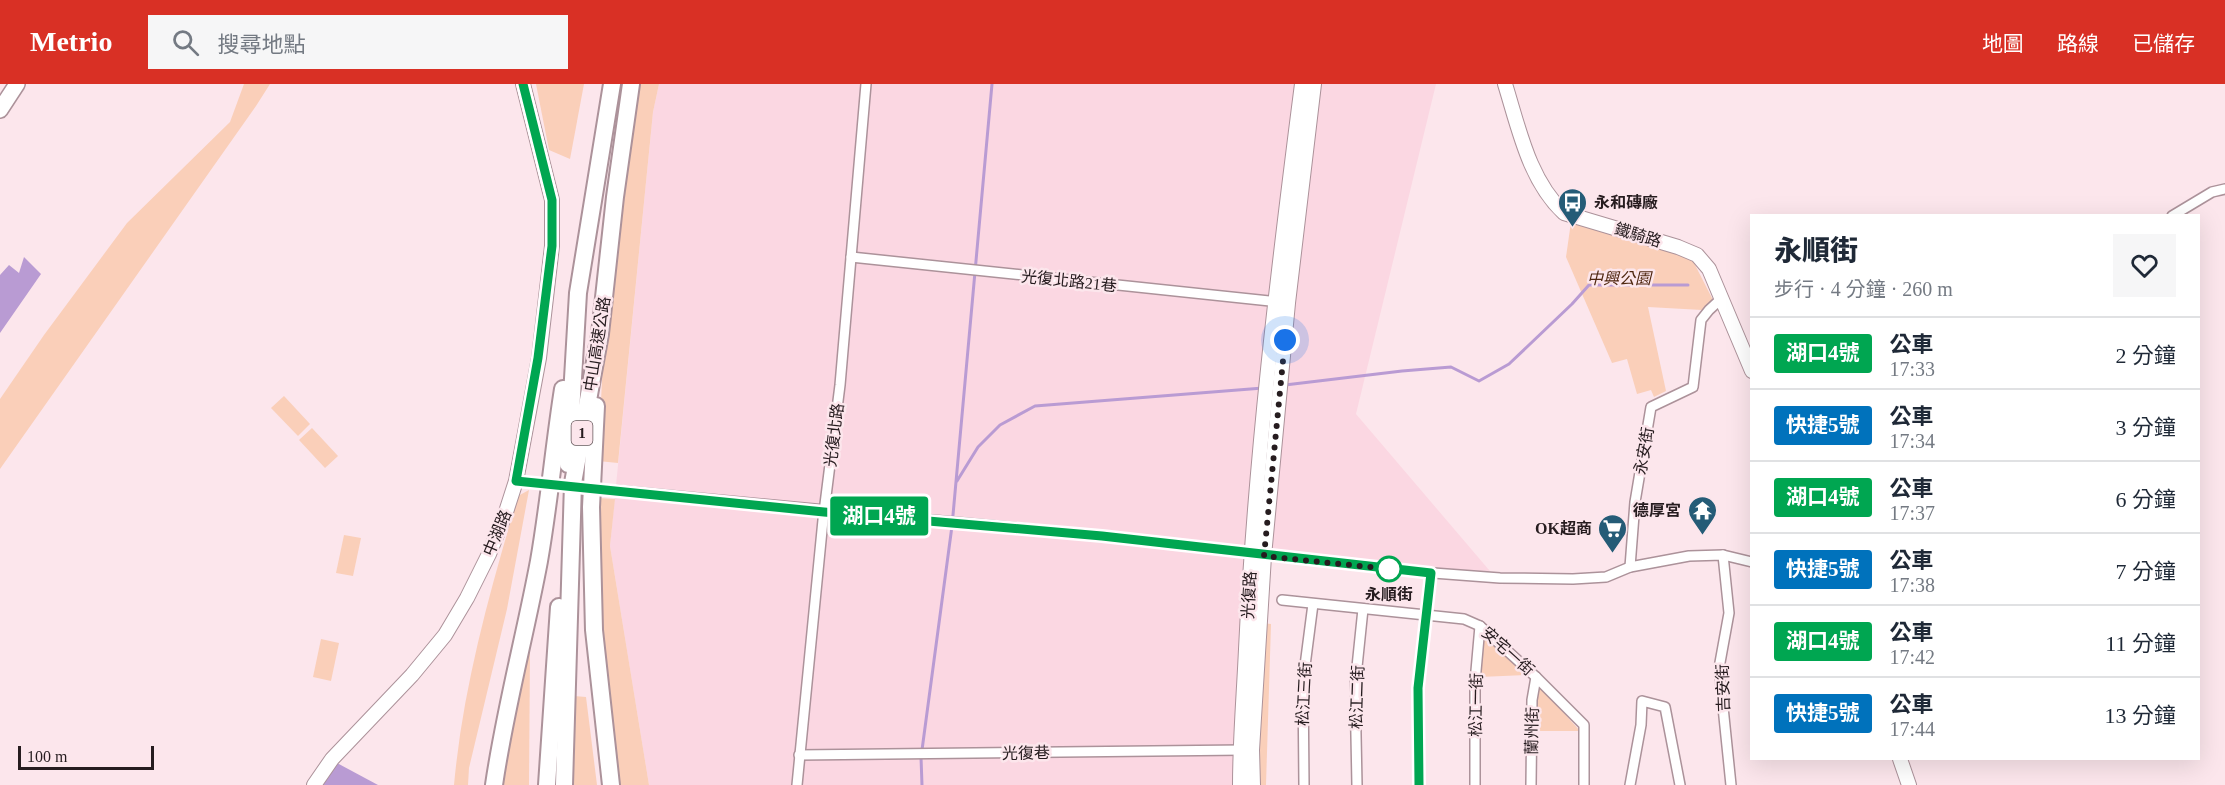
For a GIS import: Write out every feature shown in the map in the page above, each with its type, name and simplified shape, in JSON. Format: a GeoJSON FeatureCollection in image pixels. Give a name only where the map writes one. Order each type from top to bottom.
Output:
{"type":"FeatureCollection","features":[{"type":"Feature","properties":{"kind":"highway","name":"中山高速公路"},"geometry":{"type":"LineString","coordinates":[[548,785],[578,293],[612,84]]}},
{"type":"Feature","properties":{"kind":"highway","name":"中山高速公路"},"geometry":{"type":"LineString","coordinates":[[564,785],[573,483],[600,334],[615,197],[631,84]]}},
{"type":"Feature","properties":{"kind":"highway"},"geometry":{"type":"LineString","coordinates":[[494,785],[518,655],[539,560],[578,293]]}},
{"type":"Feature","properties":{"kind":"highway"},"geometry":{"type":"LineString","coordinates":[[600,334],[591,507],[593,607],[597,675],[611,785]]}},
{"type":"Feature","properties":{"kind":"main road"},"geometry":{"type":"LineString","coordinates":[[0,110],[17,84]]}},
{"type":"Feature","properties":{"kind":"street","name":"中湖路"},"geometry":{"type":"LineString","coordinates":[[314,785],[332,759],[412,675],[445,635],[489,554],[516,481],[538,358],[552,246],[552,200],[523,84]]}},
{"type":"Feature","properties":{"kind":"street","name":"光復北路"},"geometry":{"type":"LineString","coordinates":[[797,785],[824,512],[840,386],[866,84]]}},
{"type":"Feature","properties":{"kind":"street","name":"光復路"},"geometry":{"type":"LineString","coordinates":[[1240,785],[1246,750],[1257,555],[1302,84]]}},
{"type":"Feature","properties":{"kind":"street","name":"光復路"},"geometry":{"type":"LineString","coordinates":[[1282,302],[1314,84]]}},
{"type":"Feature","properties":{"kind":"street","name":"鐵騎路"},"geometry":{"type":"LineString","coordinates":[[1505,84],[1532,166],[1552,202],[1564,213],[1678,247],[1697,255],[1709,269],[1750,366]]}},
{"type":"Feature","properties":{"kind":"street"},"geometry":{"type":"LineString","coordinates":[[2175,214],[2212,192],[2225,189]]}},
{"type":"Feature","properties":{"kind":"street","name":"光復北路21巷"},"geometry":{"type":"LineString","coordinates":[[851,257],[1282,302]]}},
{"type":"Feature","properties":{"kind":"street","name":"永安街"},"geometry":{"type":"LineString","coordinates":[[1630,567],[1635,502],[1652,407],[1693,387],[1701,320],[1722,298]]}},
{"type":"Feature","properties":{"kind":"street"},"geometry":{"type":"LineString","coordinates":[[612,490],[824,512],[939,520],[1431,573],[1500,578],[1606,577],[1630,567],[1689,556],[1723,555],[1750,562]]}},
{"type":"Feature","properties":{"kind":"street","name":"吉安街"},"geometry":{"type":"LineString","coordinates":[[1723,555],[1729,613],[1719,668],[1731,785]]}},
{"type":"Feature","properties":{"kind":"street"},"geometry":{"type":"LineString","coordinates":[[1419,785],[1418,688],[1431,573]]}},
{"type":"Feature","properties":{"kind":"street","name":"安宅一街"},"geometry":{"type":"LineString","coordinates":[[1282,600],[1464,619],[1480,626],[1584,725],[1584,785]]}},
{"type":"Feature","properties":{"kind":"street","name":"松江三街"},"geometry":{"type":"LineString","coordinates":[[1304,785],[1303,681],[1313,604]]}},
{"type":"Feature","properties":{"kind":"street","name":"松江二街"},"geometry":{"type":"LineString","coordinates":[[1357,785],[1355,686],[1364,609]]}},
{"type":"Feature","properties":{"kind":"street","name":"松江一街"},"geometry":{"type":"LineString","coordinates":[[1475,785],[1475,682],[1480,626]]}},
{"type":"Feature","properties":{"kind":"street","name":"蘭州街"},"geometry":{"type":"LineString","coordinates":[[1531,785],[1532,700],[1536,677]]}},
{"type":"Feature","properties":{"kind":"street"},"geometry":{"type":"LineString","coordinates":[[1630,785],[1641,725],[1642,701],[1665,707],[1680,785]]}},
{"type":"Feature","properties":{"kind":"street","name":"光復路"},"geometry":{"type":"LineString","coordinates":[[1246,750],[1253,785]]}},
{"type":"Feature","properties":{"kind":"street","name":"光復巷"},"geometry":{"type":"LineString","coordinates":[[800,754],[1246,750]]}},
{"type":"Feature","properties":{"kind":"street"},"geometry":{"type":"LineString","coordinates":[[1900,760],[1909,785]]}},
{"type":"Feature","properties":{"kind":"shaded area"},"geometry":{"type":"Polygon","coordinates":[[[659,84],[1436,84],[1356,414],[1501,584],[1257,558],[1243,785],[649,785],[610,546],[653,112],[659,84]]]}},
{"type":"Feature","properties":{"kind":"shaded area"},"geometry":{"type":"Polygon","coordinates":[[[24,257],[41,274],[0,333],[0,275],[9,265],[19,273],[24,257]]]}},
{"type":"Feature","properties":{"kind":"shaded area"},"geometry":{"type":"Polygon","coordinates":[[[337,763],[378,785],[318,785],[337,763]]]}},
{"type":"Feature","properties":{"kind":"green space"},"geometry":{"type":"Polygon","coordinates":[[[244,84],[270,84],[0,469],[0,399],[127,223],[230,122],[244,84]]]}},
{"type":"Feature","properties":{"kind":"green space"},"geometry":{"type":"Polygon","coordinates":[[[536,84],[584,84],[570,159],[549,150],[536,84]]]}},
{"type":"Feature","properties":{"kind":"green space"},"geometry":{"type":"Polygon","coordinates":[[[633,84],[659,84],[653,112],[618,463],[598,461],[607,280],[633,84]]]}},
{"type":"Feature","properties":{"kind":"green space","name":"中興公園"},"geometry":{"type":"Polygon","coordinates":[[[1571,222],[1692,259],[1713,300],[1702,310],[1648,307],[1666,391],[1654,397],[1651,390],[1637,394],[1627,359],[1612,363],[1566,257],[1571,222]]]}},
{"type":"Feature","properties":{"kind":"green space"},"geometry":{"type":"Polygon","coordinates":[[[284,396],[310,424],[298,436],[271,408],[284,396]]]}},
{"type":"Feature","properties":{"kind":"green space"},"geometry":{"type":"Polygon","coordinates":[[[312,428],[338,456],[325,468],[299,440],[312,428]]]}},
{"type":"Feature","properties":{"kind":"green space"},"geometry":{"type":"Polygon","coordinates":[[[529,490],[507,609],[469,768],[468,785],[454,785],[464,711],[488,603],[518,496],[529,490]]]}},
{"type":"Feature","properties":{"kind":"green space"},"geometry":{"type":"Polygon","coordinates":[[[599,498],[615,499],[610,546],[649,785],[620,785],[602,649],[599,498]]]}},
{"type":"Feature","properties":{"kind":"green space"},"geometry":{"type":"Polygon","coordinates":[[[344,535],[361,538],[353,576],[336,573],[344,535]]]}},
{"type":"Feature","properties":{"kind":"green space"},"geometry":{"type":"Polygon","coordinates":[[[1262,623],[1271,624],[1266,785],[1255,785],[1262,623]]]}},
{"type":"Feature","properties":{"kind":"green space"},"geometry":{"type":"Polygon","coordinates":[[[1482,632],[1527,675],[1480,677],[1482,632]]]}},
{"type":"Feature","properties":{"kind":"green space"},"geometry":{"type":"Polygon","coordinates":[[[321,639],[339,643],[331,681],[313,677],[321,639]]]}},
{"type":"Feature","properties":{"kind":"green space"},"geometry":{"type":"Polygon","coordinates":[[[530,651],[529,785],[501,785],[517,681],[530,651]]]}},
{"type":"Feature","properties":{"kind":"green space"},"geometry":{"type":"Polygon","coordinates":[[[1538,684],[1580,731],[1536,731],[1538,684]]]}},
{"type":"Feature","properties":{"kind":"green space"},"geometry":{"type":"Polygon","coordinates":[[[574,696],[586,697],[597,785],[574,785],[574,696]]]}},
{"type":"Feature","properties":{"kind":"waterway"},"geometry":{"type":"LineString","coordinates":[[922,750],[952,526],[992,84]]}},
{"type":"Feature","properties":{"kind":"waterway"},"geometry":{"type":"LineString","coordinates":[[1285,385],[1451,367],[1479,381],[1509,364],[1589,285],[1688,285]]}},
{"type":"Feature","properties":{"kind":"waterway"},"geometry":{"type":"LineString","coordinates":[[957,481],[978,447],[1000,425],[1035,406],[1263,388]]}},
{"type":"Feature","properties":{"kind":"waterway"},"geometry":{"type":"LineString","coordinates":[[921,757],[922,785]]}},
{"type":"Feature","properties":{"kind":"tunnel"},"geometry":{"type":"LineString","coordinates":[[516,481],[612,490]]}},
{"type":"Feature","properties":{"kind":"bus line","name":"湖口4號"},"geometry":{"type":"LineString","coordinates":[[523,84],[552,200],[552,246],[538,358],[516,481],[824,512],[939,520],[1102,536],[1431,573],[1418,688],[1419,785]]}},
{"type":"Feature","properties":{"kind":"place","name":"永和磚廠"},"geometry":{"type":"Point","coordinates":[1573,228]}},
{"type":"Feature","properties":{"kind":"place","name":"德厚宮"},"geometry":{"type":"Point","coordinates":[1702,536]}},
{"type":"Feature","properties":{"kind":"place","name":"OK超商"},"geometry":{"type":"Point","coordinates":[1613,554]}},
{"type":"Feature","properties":{"kind":"place","name":"永順街"},"geometry":{"type":"Point","coordinates":[1389,569]}},
{"type":"Feature","properties":{"kind":"route"},"geometry":{"type":"LineString","coordinates":[[1285,340],[1264,556],[1398,570],[1389,569]]}}]}
